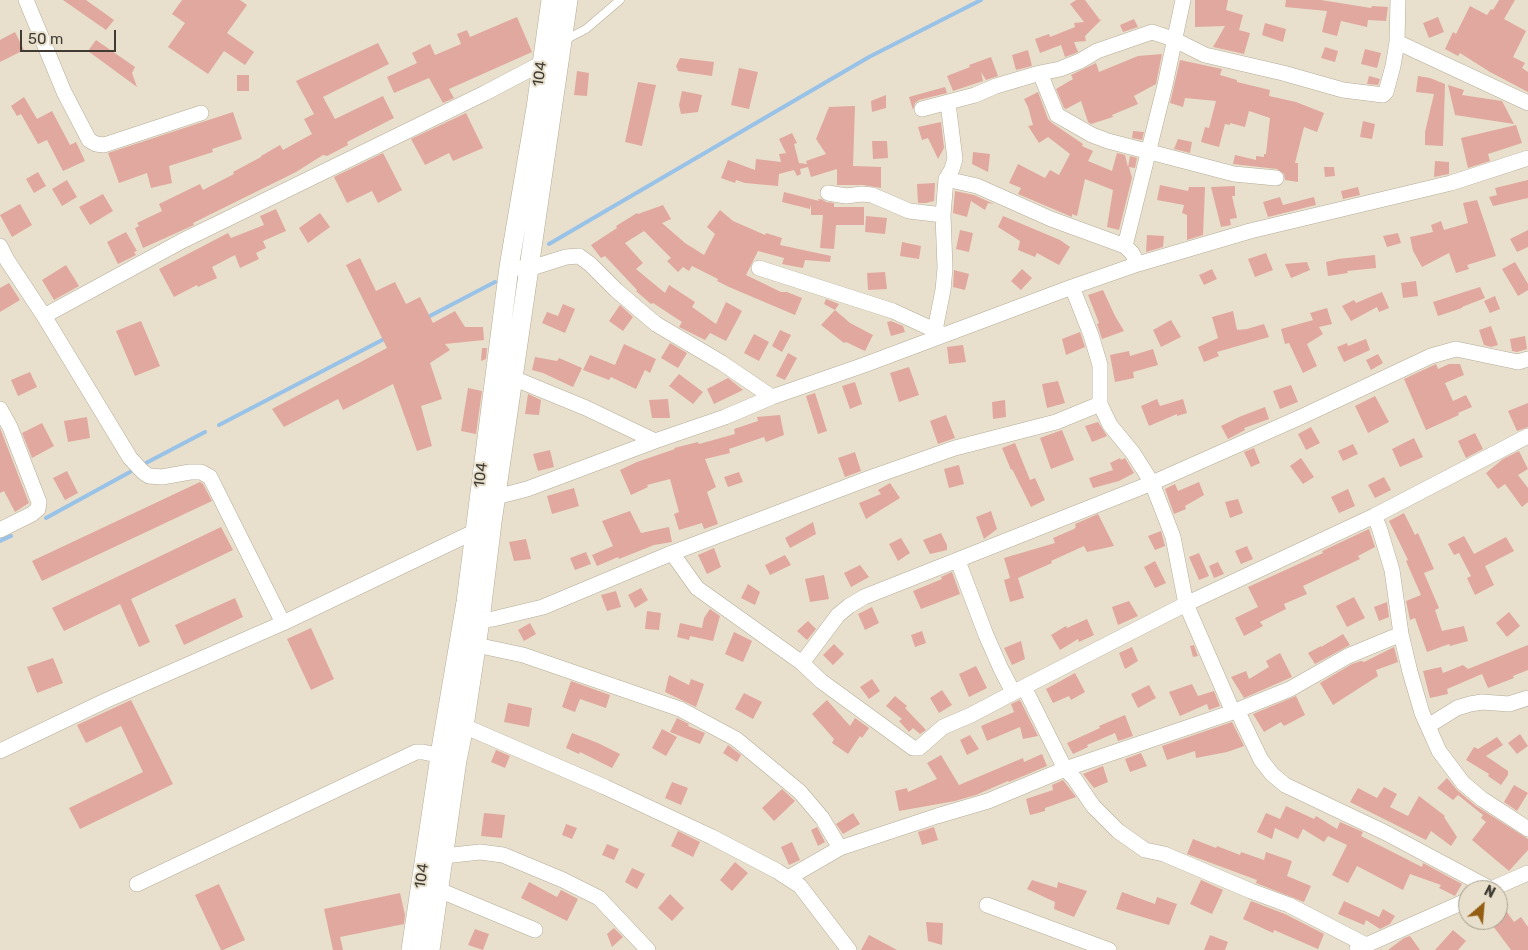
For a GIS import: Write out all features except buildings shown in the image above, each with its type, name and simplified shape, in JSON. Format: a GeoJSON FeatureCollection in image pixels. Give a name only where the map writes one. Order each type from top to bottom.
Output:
{"type":"FeatureCollection","features":[{"type":"Feature","properties":{"kind":"street"},"geometry":{"type":"LineString","coordinates":[[26,0],[64,92],[90,140],[96,144],[104,145],[201,113]]}},
{"type":"Feature","properties":{"kind":"street","name":"104"},"geometry":{"type":"LineString","coordinates":[[412,950],[449,757],[474,533],[519,268],[551,0]]}},
{"type":"Feature","properties":{"kind":"street"},"geometry":{"type":"LineString","coordinates":[[430,950],[444,856],[449,757],[464,726],[513,378],[519,268],[568,0]]}},
{"type":"Feature","properties":{"kind":"street"},"geometry":{"type":"LineString","coordinates":[[1125,246],[1165,86],[1182,0]]}},
{"type":"Feature","properties":{"kind":"street"},"geometry":{"type":"LineString","coordinates":[[922,110],[975,95],[996,86],[1060,69],[1080,61],[1097,51],[1147,32],[1173,39],[1205,54],[1343,90],[1383,95],[1388,88],[1397,42],[1398,0]]}},
{"type":"Feature","properties":{"kind":"street"},"geometry":{"type":"LineString","coordinates":[[1397,42],[1528,102]]}},
{"type":"Feature","properties":{"kind":"street"},"geometry":{"type":"LineString","coordinates":[[44,316],[182,241],[485,93],[542,63]]}},
{"type":"Feature","properties":{"kind":"street"},"geometry":{"type":"LineString","coordinates":[[1040,73],[1059,117],[1092,135],[1108,141],[1234,174],[1276,178]]}},
{"type":"Feature","properties":{"kind":"street"},"geometry":{"type":"LineString","coordinates":[[939,332],[943,290],[943,215],[946,179],[952,170],[955,159],[948,103]]}},
{"type":"Feature","properties":{"kind":"street"},"geometry":{"type":"LineString","coordinates":[[496,497],[526,489],[654,441],[725,417],[772,397],[864,365],[939,332],[1138,264],[1250,231],[1451,182],[1528,158]]}},
{"type":"Feature","properties":{"kind":"street"},"geometry":{"type":"LineString","coordinates":[[946,179],[977,186],[1051,219],[1125,246],[1132,253],[1138,264]]}},
{"type":"Feature","properties":{"kind":"street"},"geometry":{"type":"LineString","coordinates":[[828,193],[846,196],[872,195],[909,211],[943,215]]}},
{"type":"Feature","properties":{"kind":"street"},"geometry":{"type":"LineString","coordinates":[[0,246],[4,262],[44,316],[130,458],[143,472],[155,477],[201,472],[210,477],[283,623]]}},
{"type":"Feature","properties":{"kind":"street"},"geometry":{"type":"LineString","coordinates":[[519,268],[566,257],[579,256],[656,324],[722,363],[772,397]]}},
{"type":"Feature","properties":{"kind":"street"},"geometry":{"type":"LineString","coordinates":[[759,268],[894,311],[939,332]]}},
{"type":"Feature","properties":{"kind":"street"},"geometry":{"type":"LineString","coordinates":[[1072,287],[1091,335],[1100,365],[1100,404],[1110,425],[1133,453],[1152,482],[1173,537],[1186,604],[1235,711],[1261,760],[1272,774],[1285,785],[1386,833],[1473,880]]}},
{"type":"Feature","properties":{"kind":"street"},"geometry":{"type":"LineString","coordinates":[[802,663],[838,615],[864,597],[1152,482],[1303,416],[1431,356],[1456,349],[1518,362],[1528,359]]}},
{"type":"Feature","properties":{"kind":"street"},"geometry":{"type":"LineString","coordinates":[[513,378],[586,408],[654,441]]}},
{"type":"Feature","properties":{"kind":"street"},"geometry":{"type":"LineString","coordinates":[[480,620],[493,619],[543,607],[672,552],[955,448],[1056,422],[1100,404]]}},
{"type":"Feature","properties":{"kind":"street"},"geometry":{"type":"LineString","coordinates":[[0,409],[10,427],[39,502],[38,509],[32,514],[0,530]]}},
{"type":"Feature","properties":{"kind":"street"},"geometry":{"type":"LineString","coordinates":[[672,552],[697,588],[802,663],[821,681],[913,748],[919,748],[943,728],[1018,689],[1186,604],[1374,516],[1528,436]]}},
{"type":"Feature","properties":{"kind":"street"},"geometry":{"type":"LineString","coordinates":[[1374,516],[1392,570],[1401,634],[1410,672],[1422,713],[1439,751],[1463,783],[1482,799],[1528,829]]}},
{"type":"Feature","properties":{"kind":"street"},"geometry":{"type":"LineString","coordinates":[[0,751],[107,700],[283,623],[474,533],[492,522]]}},
{"type":"Feature","properties":{"kind":"street"},"geometry":{"type":"LineString","coordinates":[[958,560],[1001,670],[1018,689],[1066,770],[1074,778],[1093,806],[1118,831],[1145,850],[1164,854],[1289,905],[1361,948],[1458,904]]}},
{"type":"Feature","properties":{"kind":"street"},"geometry":{"type":"LineString","coordinates":[[788,878],[840,848],[988,801],[1066,770],[1235,711],[1290,688],[1348,656],[1401,634]]}},
{"type":"Feature","properties":{"kind":"street"},"geometry":{"type":"LineString","coordinates":[[476,644],[523,655],[680,709],[736,739],[800,792],[822,818],[840,848]]}},
{"type":"Feature","properties":{"kind":"street"},"geometry":{"type":"LineString","coordinates":[[1428,726],[1457,708],[1470,704],[1482,702],[1509,704],[1528,698]]}},
{"type":"Feature","properties":{"kind":"street"},"geometry":{"type":"LineString","coordinates":[[464,726],[604,787],[712,837],[788,878],[800,886],[849,950]]}},
{"type":"Feature","properties":{"kind":"street"},"geometry":{"type":"LineString","coordinates":[[137,884],[416,752],[449,757]]}},
{"type":"Feature","properties":{"kind":"street"},"geometry":{"type":"LineString","coordinates":[[444,856],[480,852],[503,855],[563,880],[599,898],[648,950]]}},
{"type":"Feature","properties":{"kind":"street"},"geometry":{"type":"LineString","coordinates":[[1508,881],[1528,872]]}},
{"type":"Feature","properties":{"kind":"street"},"geometry":{"type":"LineString","coordinates":[[439,890],[535,930]]}},
{"type":"Feature","properties":{"kind":"street"},"geometry":{"type":"LineString","coordinates":[[987,905],[1109,950]]}},
{"type":"Feature","properties":{"kind":"lane"},"geometry":{"type":"LineString","coordinates":[[561,42],[586,29],[620,0]]}},
{"type":"Feature","properties":{"kind":"waterway"},"geometry":{"type":"LineString","coordinates":[[549,244],[869,57],[981,0]]}},
{"type":"Feature","properties":{"kind":"waterway"},"geometry":{"type":"LineString","coordinates":[[426,318],[495,282]]}},
{"type":"Feature","properties":{"kind":"waterway"},"geometry":{"type":"LineString","coordinates":[[219,425],[386,338]]}},
{"type":"Feature","properties":{"kind":"waterway"},"geometry":{"type":"LineString","coordinates":[[146,463],[205,432]]}},
{"type":"Feature","properties":{"kind":"waterway"},"geometry":{"type":"LineString","coordinates":[[46,518],[130,472]]}},
{"type":"Feature","properties":{"kind":"waterway"},"geometry":{"type":"LineString","coordinates":[[0,541],[11,536]]}}]}
